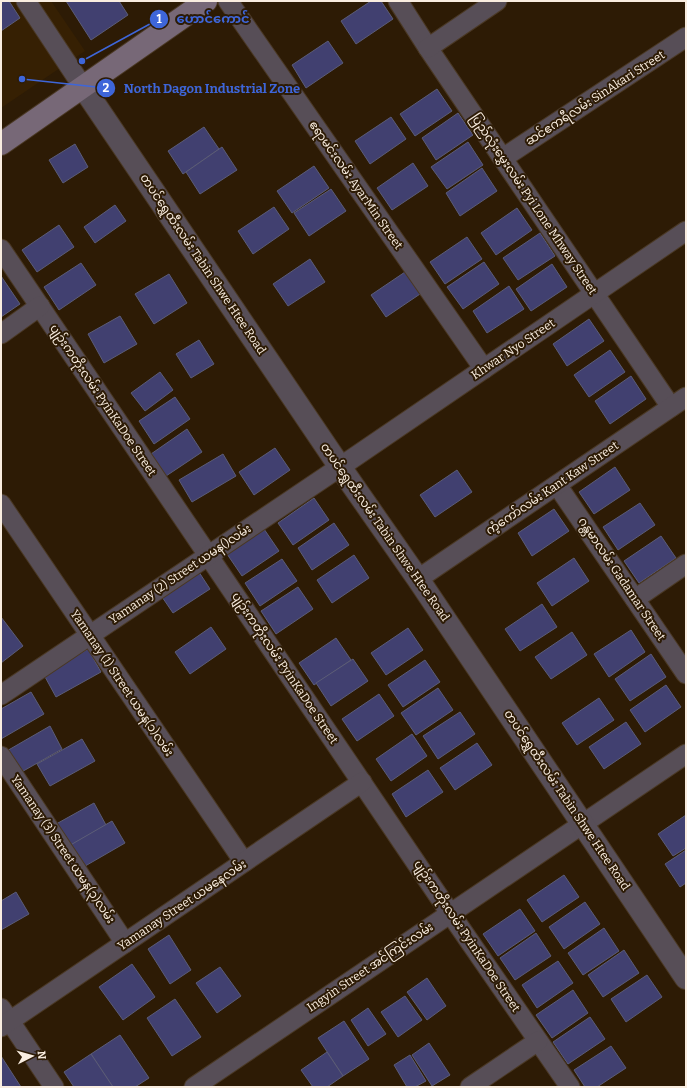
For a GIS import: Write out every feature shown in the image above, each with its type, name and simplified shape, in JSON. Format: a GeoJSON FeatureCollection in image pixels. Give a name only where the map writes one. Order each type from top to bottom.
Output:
{"type":"FeatureCollection","features":[{"type":"Feature","properties":{"kind":"main road"},"geometry":{"type":"LineString","coordinates":[[1,144],[206,1]]}},
{"type":"Feature","properties":{"kind":"street"},"geometry":{"type":"LineString","coordinates":[[26,1],[83,87]]}},
{"type":"Feature","properties":{"kind":"street","name":"ဧရာမင်းလမ်း AyarMin Street"},"geometry":{"type":"LineString","coordinates":[[228,1],[484,369]]}},
{"type":"Feature","properties":{"kind":"street","name":"ပြည်လုံးမွှေးလမ်း Pyi Lone Mhway Street"},"geometry":{"type":"LineString","coordinates":[[398,1],[594,294],[679,402]]}},
{"type":"Feature","properties":{"kind":"street"},"geometry":{"type":"LineString","coordinates":[[428,48],[497,1]]}},
{"type":"Feature","properties":{"kind":"street","name":"ဆင်ဧကရီလမ်း SinAkari Street"},"geometry":{"type":"LineString","coordinates":[[503,158],[686,38]]}},
{"type":"Feature","properties":{"kind":"street","name":"တပင်ရွှေထီးလမ်း Tabin Shwe Htee Road"},"geometry":{"type":"LineString","coordinates":[[83,87],[340,468],[418,578],[686,978]]}},
{"type":"Feature","properties":{"kind":"street","name":"Khwar Nyo Street"},"geometry":{"type":"LineString","coordinates":[[340,468],[686,231]]}},
{"type":"Feature","properties":{"kind":"street","name":"ပျဉ်းကတိုးလမ်း PyinKaDoe Street"},"geometry":{"type":"LineString","coordinates":[[1,249],[450,913],[570,1087]]}},
{"type":"Feature","properties":{"kind":"street"},"geometry":{"type":"LineString","coordinates":[[1,334],[40,306]]}},
{"type":"Feature","properties":{"kind":"street","name":"ကံ့ကော်လမ်း Kant Kaw Street"},"geometry":{"type":"LineString","coordinates":[[418,578],[679,402]]}},
{"type":"Feature","properties":{"kind":"street","name":"Yamanay (2) Street ယမန()လမ်း"},"geometry":{"type":"LineString","coordinates":[[1,695],[340,468]]}},
{"type":"Feature","properties":{"kind":"street","name":"ဂန္တမာလမ်း Gadamar Street"},"geometry":{"type":"LineString","coordinates":[[557,485],[686,674]]}},
{"type":"Feature","properties":{"kind":"street","name":"Yamanay (1) Street ယမန(၁)လမ်း"},"geometry":{"type":"LineString","coordinates":[[1,504],[244,862]]}},
{"type":"Feature","properties":{"kind":"street"},"geometry":{"type":"LineString","coordinates":[[635,598],[686,564]]}},
{"type":"Feature","properties":{"kind":"street","name":"Ingyin Street အင်ကြင်းလမ်း"},"geometry":{"type":"LineString","coordinates":[[194,1087],[686,754]]}},
{"type":"Feature","properties":{"kind":"street","name":"Yamanay (3) Street ယမန(၃)လမ်း"},"geometry":{"type":"LineString","coordinates":[[1,756],[125,943]]}},
{"type":"Feature","properties":{"kind":"street","name":"Yamanay Street ယမနေလမ်း"},"geometry":{"type":"LineString","coordinates":[[4,1019],[125,943],[362,782]]}},
{"type":"Feature","properties":{"kind":"street"},"geometry":{"type":"LineString","coordinates":[[4,1019],[54,1087]]}},
{"type":"Feature","properties":{"kind":"street"},"geometry":{"type":"LineString","coordinates":[[470,1087],[538,1041]]}},
{"type":"Feature","properties":{"kind":"shaded area"},"geometry":{"type":"Polygon","coordinates":[[[1,1],[51,1],[85,51],[1,108],[1,1]]]}},
{"type":"Feature","properties":{"kind":"building"},"geometry":{"type":"Polygon","coordinates":[[[1,1],[9,1],[20,18],[1,31],[1,1]]]}},
{"type":"Feature","properties":{"kind":"building"},"geometry":{"type":"Polygon","coordinates":[[[66,1],[119,1],[128,15],[91,40],[66,1]]]}},
{"type":"Feature","properties":{"kind":"building"},"geometry":{"type":"Polygon","coordinates":[[[371,1],[381,1],[393,19],[356,44],[341,21],[371,1]]]}},
{"type":"Feature","properties":{"kind":"building"},"geometry":{"type":"Polygon","coordinates":[[[328,41],[343,63],[306,88],[292,65],[328,41]]]}},
{"type":"Feature","properties":{"kind":"building"},"geometry":{"type":"Polygon","coordinates":[[[437,89],[452,111],[415,136],[400,114],[437,89]]]}},
{"type":"Feature","properties":{"kind":"building"},"geometry":{"type":"Polygon","coordinates":[[[458,113],[473,135],[436,160],[422,138],[458,113]]]}},
{"type":"Feature","properties":{"kind":"building"},"geometry":{"type":"Polygon","coordinates":[[[391,117],[406,139],[370,164],[355,141],[391,117]]]}},
{"type":"Feature","properties":{"kind":"building"},"geometry":{"type":"Polygon","coordinates":[[[204,127],[219,149],[183,174],[168,151],[204,127]]]}},
{"type":"Feature","properties":{"kind":"building"},"geometry":{"type":"Polygon","coordinates":[[[468,142],[483,165],[447,189],[431,167],[468,142]]]}},
{"type":"Feature","properties":{"kind":"building"},"geometry":{"type":"Polygon","coordinates":[[[75,144],[88,167],[63,183],[49,160],[75,144]]]}},
{"type":"Feature","properties":{"kind":"building"},"geometry":{"type":"Polygon","coordinates":[[[222,147],[237,170],[200,194],[186,172],[222,147]]]}},
{"type":"Feature","properties":{"kind":"building"},"geometry":{"type":"Polygon","coordinates":[[[413,163],[428,186],[392,210],[377,188],[413,163]]]}},
{"type":"Feature","properties":{"kind":"building"},"geometry":{"type":"Polygon","coordinates":[[[314,166],[329,188],[292,213],[277,191],[314,166]]]}},
{"type":"Feature","properties":{"kind":"building"},"geometry":{"type":"Polygon","coordinates":[[[482,168],[497,191],[460,216],[446,193],[482,168]]]}},
{"type":"Feature","properties":{"kind":"building"},"geometry":{"type":"Polygon","coordinates":[[[331,189],[346,211],[309,236],[294,213],[331,189]]]}},
{"type":"Feature","properties":{"kind":"building"},"geometry":{"type":"Polygon","coordinates":[[[115,205],[126,221],[95,243],[84,227],[115,205]]]}},
{"type":"Feature","properties":{"kind":"building"},"geometry":{"type":"Polygon","coordinates":[[[274,207],[289,229],[253,254],[238,231],[274,207]]]}},
{"type":"Feature","properties":{"kind":"building"},"geometry":{"type":"Polygon","coordinates":[[[517,208],[532,230],[496,255],[481,233],[517,208]]]}},
{"type":"Feature","properties":{"kind":"building"},"geometry":{"type":"Polygon","coordinates":[[[59,225],[74,247],[37,272],[22,250],[59,225]]]}},
{"type":"Feature","properties":{"kind":"building"},"geometry":{"type":"Polygon","coordinates":[[[540,233],[555,256],[518,280],[503,258],[540,233]]]}},
{"type":"Feature","properties":{"kind":"building"},"geometry":{"type":"Polygon","coordinates":[[[467,237],[482,259],[445,284],[430,262],[467,237]]]}},
{"type":"Feature","properties":{"kind":"building"},"geometry":{"type":"Polygon","coordinates":[[[310,259],[325,282],[288,306],[273,284],[310,259]]]}},
{"type":"Feature","properties":{"kind":"building"},"geometry":{"type":"Polygon","coordinates":[[[484,262],[499,284],[463,309],[447,287],[484,262]]]}},
{"type":"Feature","properties":{"kind":"building"},"geometry":{"type":"Polygon","coordinates":[[[81,263],[96,285],[59,310],[44,287],[81,263]]]}},
{"type":"Feature","properties":{"kind":"building"},"geometry":{"type":"Polygon","coordinates":[[[552,264],[567,287],[531,311],[516,289],[552,264]]]}},
{"type":"Feature","properties":{"kind":"building"},"geometry":{"type":"Polygon","coordinates":[[[408,270],[423,292],[386,317],[371,295],[408,270]]]}},
{"type":"Feature","properties":{"kind":"building"},"geometry":{"type":"Polygon","coordinates":[[[169,274],[187,303],[154,324],[135,294],[169,274]]]}},
{"type":"Feature","properties":{"kind":"building"},"geometry":{"type":"Polygon","coordinates":[[[1,276],[20,304],[1,317],[1,276]]]}},
{"type":"Feature","properties":{"kind":"building"},"geometry":{"type":"Polygon","coordinates":[[[509,286],[524,309],[487,333],[473,311],[509,286]]]}},
{"type":"Feature","properties":{"kind":"building"},"geometry":{"type":"Polygon","coordinates":[[[120,316],[137,344],[104,363],[88,334],[120,316]]]}},
{"type":"Feature","properties":{"kind":"building"},"geometry":{"type":"Polygon","coordinates":[[[589,319],[604,341],[567,366],[553,344],[589,319]]]}},
{"type":"Feature","properties":{"kind":"building"},"geometry":{"type":"Polygon","coordinates":[[[199,340],[214,364],[191,378],[176,354],[199,340]]]}},
{"type":"Feature","properties":{"kind":"building"},"geometry":{"type":"Polygon","coordinates":[[[610,350],[625,372],[589,397],[574,375],[610,350]]]}},
{"type":"Feature","properties":{"kind":"building"},"geometry":{"type":"Polygon","coordinates":[[[160,372],[173,390],[145,411],[131,393],[160,372]]]}},
{"type":"Feature","properties":{"kind":"building"},"geometry":{"type":"Polygon","coordinates":[[[631,376],[646,399],[610,424],[595,401],[631,376]]]}},
{"type":"Feature","properties":{"kind":"building"},"geometry":{"type":"Polygon","coordinates":[[[175,397],[190,419],[154,444],[139,421],[175,397]]]}},
{"type":"Feature","properties":{"kind":"building"},"geometry":{"type":"Polygon","coordinates":[[[187,429],[202,452],[166,476],[151,454],[187,429]]]}},
{"type":"Feature","properties":{"kind":"building"},"geometry":{"type":"Polygon","coordinates":[[[275,448],[290,470],[254,495],[239,472],[275,448]]]}},
{"type":"Feature","properties":{"kind":"building"},"geometry":{"type":"Polygon","coordinates":[[[223,454],[236,476],[192,502],[179,480],[223,454]]]}},
{"type":"Feature","properties":{"kind":"building"},"geometry":{"type":"Polygon","coordinates":[[[615,467],[630,490],[594,514],[579,492],[615,467]]]}},
{"type":"Feature","properties":{"kind":"building"},"geometry":{"type":"Polygon","coordinates":[[[457,470],[472,492],[435,517],[420,495],[457,470]]]}},
{"type":"Feature","properties":{"kind":"building"},"geometry":{"type":"Polygon","coordinates":[[[314,498],[329,520],[293,545],[278,523],[314,498]]]}},
{"type":"Feature","properties":{"kind":"building"},"geometry":{"type":"Polygon","coordinates":[[[640,503],[655,525],[618,550],[603,527],[640,503]]]}},
{"type":"Feature","properties":{"kind":"building"},"geometry":{"type":"Polygon","coordinates":[[[554,509],[569,531],[532,556],[518,533],[554,509]]]}},
{"type":"Feature","properties":{"kind":"building"},"geometry":{"type":"Polygon","coordinates":[[[334,523],[349,545],[312,570],[298,548],[334,523]]]}},
{"type":"Feature","properties":{"kind":"building"},"geometry":{"type":"Polygon","coordinates":[[[264,529],[279,551],[242,576],[227,554],[264,529]]]}},
{"type":"Feature","properties":{"kind":"building"},"geometry":{"type":"Polygon","coordinates":[[[661,536],[676,558],[639,583],[624,561],[661,536]]]}},
{"type":"Feature","properties":{"kind":"building"},"geometry":{"type":"Polygon","coordinates":[[[354,555],[369,578],[332,603],[317,580],[354,555]]]}},
{"type":"Feature","properties":{"kind":"building"},"geometry":{"type":"Polygon","coordinates":[[[574,558],[589,581],[552,606],[537,583],[574,558]]]}},
{"type":"Feature","properties":{"kind":"building"},"geometry":{"type":"Polygon","coordinates":[[[282,559],[297,581],[260,606],[245,583],[282,559]]]}},
{"type":"Feature","properties":{"kind":"building"},"geometry":{"type":"Polygon","coordinates":[[[195,566],[210,589],[173,613],[158,591],[195,566]]]}},
{"type":"Feature","properties":{"kind":"building"},"geometry":{"type":"Polygon","coordinates":[[[298,587],[313,609],[276,634],[261,611],[298,587]]]}},
{"type":"Feature","properties":{"kind":"building"},"geometry":{"type":"Polygon","coordinates":[[[542,604],[557,627],[520,651],[505,629],[542,604]]]}},
{"type":"Feature","properties":{"kind":"building"},"geometry":{"type":"Polygon","coordinates":[[[1,617],[23,646],[1,663],[1,617]]]}},
{"type":"Feature","properties":{"kind":"building"},"geometry":{"type":"Polygon","coordinates":[[[211,627],[226,649],[190,674],[175,652],[211,627]]]}},
{"type":"Feature","properties":{"kind":"building"},"geometry":{"type":"Polygon","coordinates":[[[408,628],[423,650],[386,675],[371,653],[408,628]]]}},
{"type":"Feature","properties":{"kind":"building"},"geometry":{"type":"Polygon","coordinates":[[[631,630],[645,652],[609,677],[594,654],[631,630]]]}},
{"type":"Feature","properties":{"kind":"building"},"geometry":{"type":"Polygon","coordinates":[[[572,632],[587,655],[551,679],[535,657],[572,632]]]}},
{"type":"Feature","properties":{"kind":"building"},"geometry":{"type":"Polygon","coordinates":[[[336,638],[351,660],[314,685],[299,663],[336,638]]]}},
{"type":"Feature","properties":{"kind":"building"},"geometry":{"type":"Polygon","coordinates":[[[88,649],[101,672],[56,697],[44,675],[88,649]]]}},
{"type":"Feature","properties":{"kind":"building"},"geometry":{"type":"Polygon","coordinates":[[[651,654],[666,677],[630,701],[615,679],[651,654]]]}},
{"type":"Feature","properties":{"kind":"building"},"geometry":{"type":"Polygon","coordinates":[[[353,659],[368,681],[331,706],[316,683],[353,659]]]}},
{"type":"Feature","properties":{"kind":"building"},"geometry":{"type":"Polygon","coordinates":[[[425,660],[440,682],[403,707],[388,685],[425,660]]]}},
{"type":"Feature","properties":{"kind":"building"},"geometry":{"type":"Polygon","coordinates":[[[666,685],[681,707],[645,732],[630,710],[666,685]]]}},
{"type":"Feature","properties":{"kind":"building"},"geometry":{"type":"Polygon","coordinates":[[[438,688],[453,710],[416,735],[401,713],[438,688]]]}},
{"type":"Feature","properties":{"kind":"building"},"geometry":{"type":"Polygon","coordinates":[[[31,692],[44,714],[1,739],[1,709],[31,692]]]}},
{"type":"Feature","properties":{"kind":"building"},"geometry":{"type":"Polygon","coordinates":[[[379,694],[394,716],[357,741],[342,719],[379,694]]]}},
{"type":"Feature","properties":{"kind":"building"},"geometry":{"type":"Polygon","coordinates":[[[599,698],[614,720],[577,745],[562,723],[599,698]]]}},
{"type":"Feature","properties":{"kind":"building"},"geometry":{"type":"Polygon","coordinates":[[[460,712],[475,734],[438,759],[423,736],[460,712]]]}},
{"type":"Feature","properties":{"kind":"building"},"geometry":{"type":"Polygon","coordinates":[[[626,722],[641,744],[604,769],[589,747],[626,722]]]}},
{"type":"Feature","properties":{"kind":"building"},"geometry":{"type":"Polygon","coordinates":[[[50,726],[62,749],[18,774],[5,752],[50,726]]]}},
{"type":"Feature","properties":{"kind":"building"},"geometry":{"type":"Polygon","coordinates":[[[412,734],[427,756],[391,781],[376,759],[412,734]]]}},
{"type":"Feature","properties":{"kind":"building"},"geometry":{"type":"Polygon","coordinates":[[[82,739],[95,761],[50,786],[37,764],[82,739]]]}},
{"type":"Feature","properties":{"kind":"building"},"geometry":{"type":"Polygon","coordinates":[[[477,743],[492,765],[455,790],[440,768],[477,743]]]}},
{"type":"Feature","properties":{"kind":"building"},"geometry":{"type":"Polygon","coordinates":[[[428,770],[443,792],[406,817],[392,794],[428,770]]]}},
{"type":"Feature","properties":{"kind":"building"},"geometry":{"type":"Polygon","coordinates":[[[94,803],[106,825],[62,850],[49,828],[94,803]]]}},
{"type":"Feature","properties":{"kind":"building"},"geometry":{"type":"Polygon","coordinates":[[[686,815],[686,848],[673,856],[658,834],[686,815]]]}},
{"type":"Feature","properties":{"kind":"building"},"geometry":{"type":"Polygon","coordinates":[[[112,821],[125,843],[80,869],[67,847],[112,821]]]}},
{"type":"Feature","properties":{"kind":"building"},"geometry":{"type":"Polygon","coordinates":[[[686,850],[686,883],[680,887],[665,864],[686,850]]]}},
{"type":"Feature","properties":{"kind":"building"},"geometry":{"type":"Polygon","coordinates":[[[564,875],[579,897],[542,922],[527,900],[564,875]]]}},
{"type":"Feature","properties":{"kind":"building"},"geometry":{"type":"Polygon","coordinates":[[[16,892],[29,914],[1,930],[1,901],[16,892]]]}},
{"type":"Feature","properties":{"kind":"building"},"geometry":{"type":"Polygon","coordinates":[[[585,902],[600,924],[564,949],[549,927],[585,902]]]}},
{"type":"Feature","properties":{"kind":"building"},"geometry":{"type":"Polygon","coordinates":[[[520,909],[535,931],[498,956],[483,934],[520,909]]]}},
{"type":"Feature","properties":{"kind":"building"},"geometry":{"type":"Polygon","coordinates":[[[604,928],[619,951],[583,975],[568,953],[604,928]]]}},
{"type":"Feature","properties":{"kind":"building"},"geometry":{"type":"Polygon","coordinates":[[[536,933],[551,956],[515,980],[500,958],[536,933]]]}},
{"type":"Feature","properties":{"kind":"building"},"geometry":{"type":"Polygon","coordinates":[[[169,935],[191,970],[170,984],[148,949],[169,935]]]}},
{"type":"Feature","properties":{"kind":"building"},"geometry":{"type":"Polygon","coordinates":[[[624,950],[639,973],[603,997],[588,975],[624,950]]]}},
{"type":"Feature","properties":{"kind":"building"},"geometry":{"type":"Polygon","coordinates":[[[558,961],[573,983],[537,1008],[522,985],[558,961]]]}},
{"type":"Feature","properties":{"kind":"building"},"geometry":{"type":"Polygon","coordinates":[[[132,964],[155,997],[123,1020],[99,987],[132,964]]]}},
{"type":"Feature","properties":{"kind":"building"},"geometry":{"type":"Polygon","coordinates":[[[220,967],[241,996],[217,1013],[196,983],[220,967]]]}},
{"type":"Feature","properties":{"kind":"building"},"geometry":{"type":"Polygon","coordinates":[[[647,975],[662,997],[626,1022],[611,999],[647,975]]]}},
{"type":"Feature","properties":{"kind":"building"},"geometry":{"type":"Polygon","coordinates":[[[427,978],[446,1006],[427,1020],[407,992],[427,978]]]}},
{"type":"Feature","properties":{"kind":"building"},"geometry":{"type":"Polygon","coordinates":[[[573,990],[588,1013],[552,1038],[536,1015],[573,990]]]}},
{"type":"Feature","properties":{"kind":"building"},"geometry":{"type":"Polygon","coordinates":[[[405,996],[422,1020],[398,1037],[381,1012],[405,996]]]}},
{"type":"Feature","properties":{"kind":"building"},"geometry":{"type":"Polygon","coordinates":[[[175,999],[201,1037],[172,1056],[147,1018],[175,999]]]}},
{"type":"Feature","properties":{"kind":"building"},"geometry":{"type":"Polygon","coordinates":[[[368,1008],[386,1034],[368,1046],[351,1020],[368,1008]]]}},
{"type":"Feature","properties":{"kind":"building"},"geometry":{"type":"Polygon","coordinates":[[[590,1017],[605,1039],[568,1064],[553,1042],[590,1017]]]}},
{"type":"Feature","properties":{"kind":"building"},"geometry":{"type":"Polygon","coordinates":[[[344,1021],[369,1059],[343,1076],[318,1038],[344,1021]]]}},
{"type":"Feature","properties":{"kind":"building"},"geometry":{"type":"Polygon","coordinates":[[[120,1035],[149,1078],[135,1087],[113,1087],[91,1054],[120,1035]]]}},
{"type":"Feature","properties":{"kind":"building"},"geometry":{"type":"Polygon","coordinates":[[[429,1043],[450,1075],[432,1086],[412,1055],[429,1043]]]}},
{"type":"Feature","properties":{"kind":"building"},"geometry":{"type":"Polygon","coordinates":[[[611,1046],[626,1068],[597,1087],[585,1087],[574,1070],[611,1046]]]}},
{"type":"Feature","properties":{"kind":"building"},"geometry":{"type":"Polygon","coordinates":[[[327,1052],[343,1076],[327,1087],[313,1087],[301,1070],[327,1052]]]}},
{"type":"Feature","properties":{"kind":"building"},"geometry":{"type":"Polygon","coordinates":[[[91,1054],[113,1087],[74,1087],[64,1072],[91,1054]]]}},
{"type":"Feature","properties":{"kind":"building"},"geometry":{"type":"Polygon","coordinates":[[[410,1055],[426,1081],[415,1087],[407,1087],[394,1065],[410,1055]]]}},
{"type":"Feature","properties":{"kind":"building"},"geometry":{"type":"Polygon","coordinates":[[[1,1056],[21,1087],[1,1087],[1,1056]]]}},
{"type":"Feature","properties":{"kind":"place","name":"ဟောင်ကောင်"},"geometry":{"type":"Point","coordinates":[82,61]}},
{"type":"Feature","properties":{"kind":"place","name":"North Dagon Industrial Zone"},"geometry":{"type":"Point","coordinates":[22,79]}}]}
